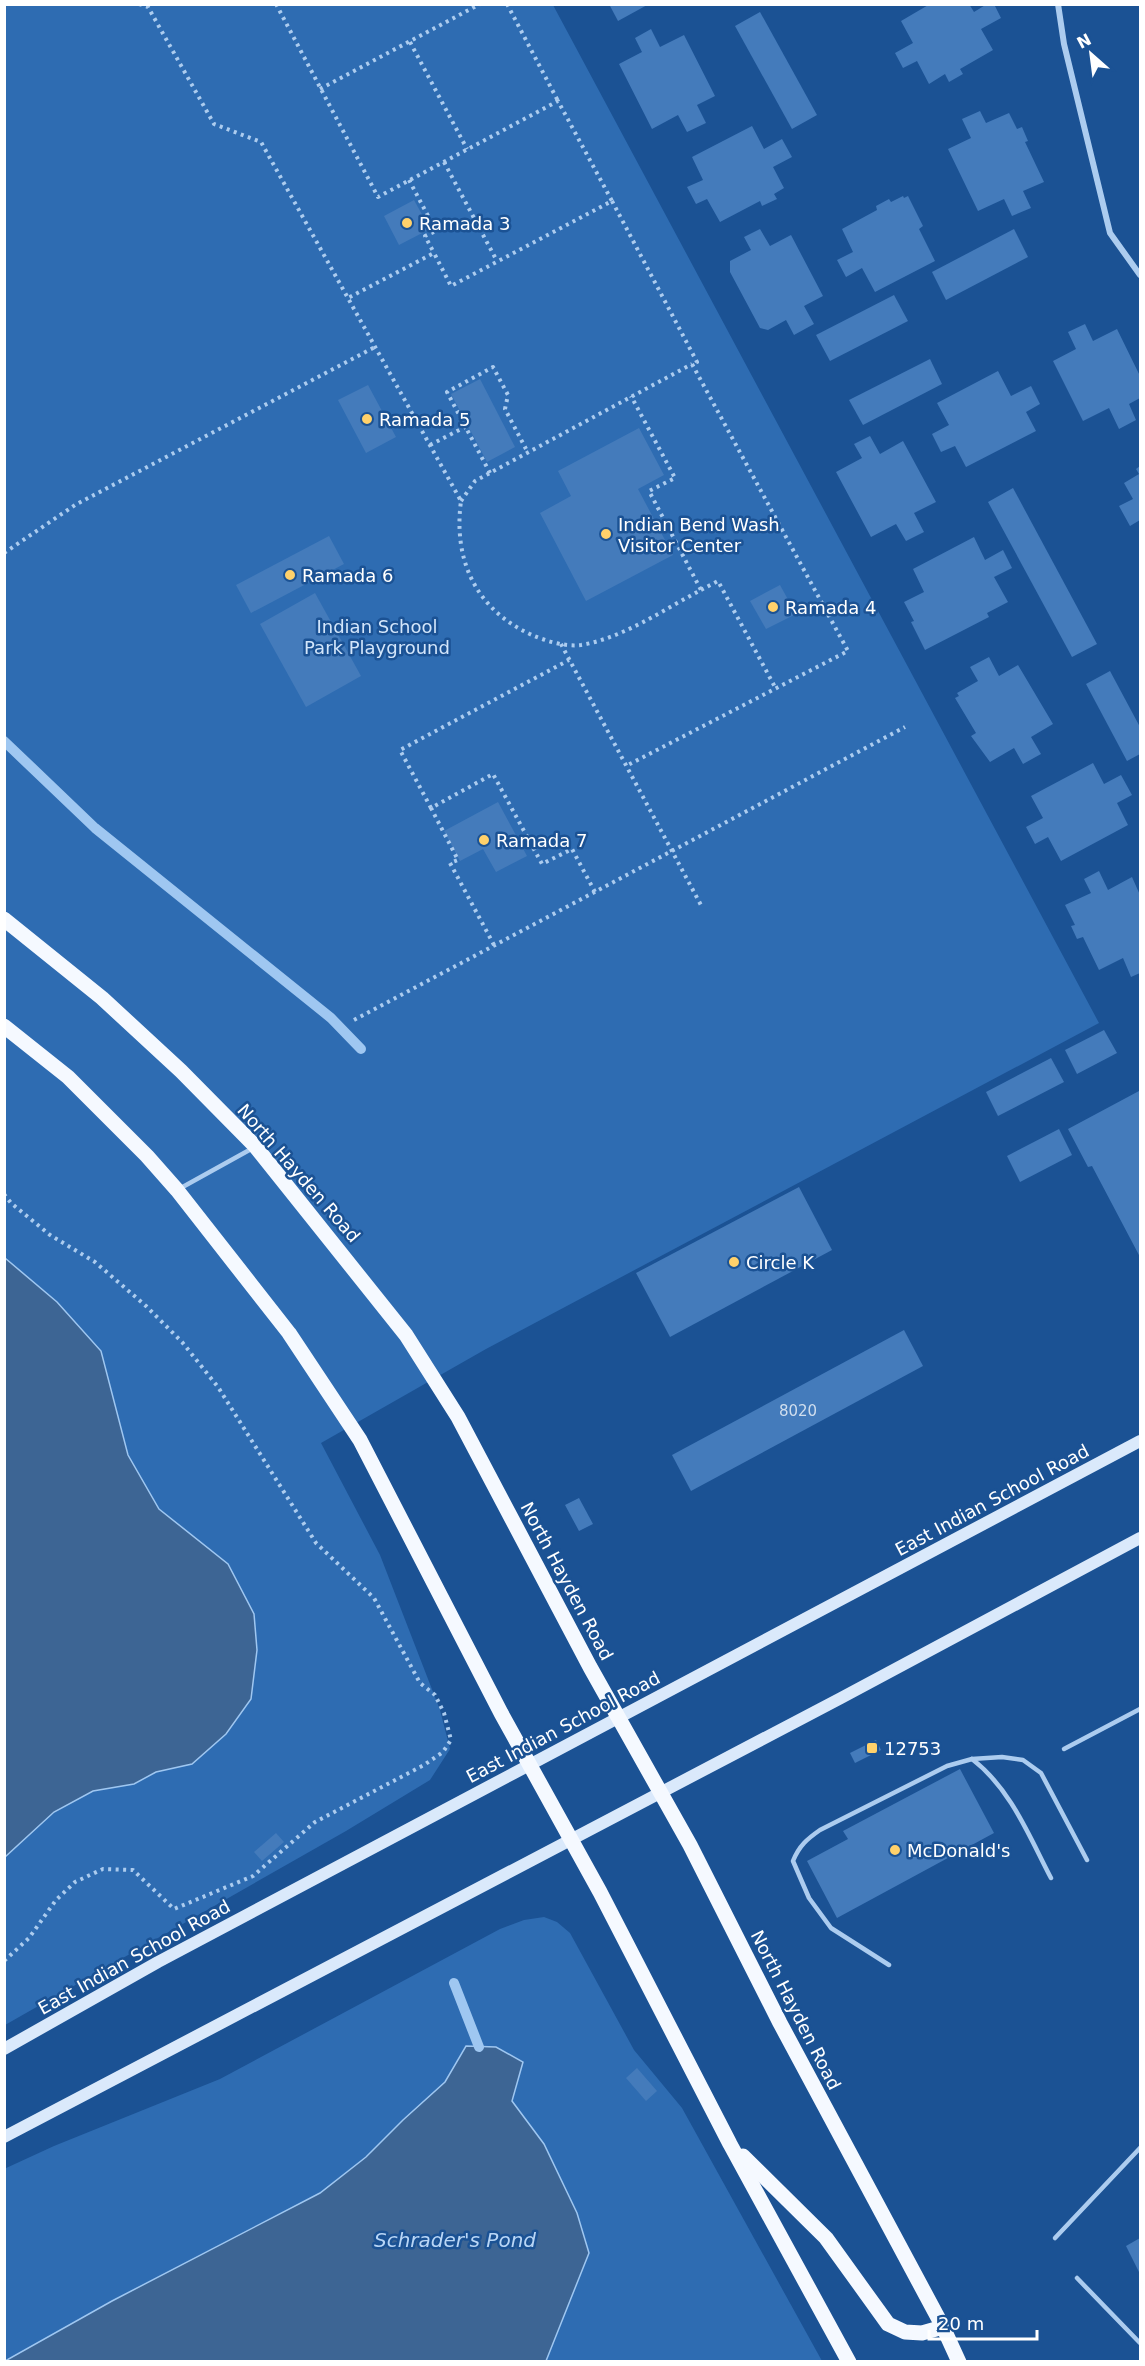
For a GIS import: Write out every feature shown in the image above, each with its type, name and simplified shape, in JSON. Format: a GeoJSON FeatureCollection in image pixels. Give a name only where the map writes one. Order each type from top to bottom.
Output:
{"type":"FeatureCollection","features":[{"type":"Feature","properties":{"kind":"main road","name":"North Hayden Road"},"geometry":{"type":"LineString","coordinates":[[4,919],[102,998],[181,1071],[255,1146],[406,1335],[458,1417],[619,1719],[690,1845],[784,2032],[943,2327],[959,2361]]}},
{"type":"Feature","properties":{"kind":"main road"},"geometry":{"type":"LineString","coordinates":[[4,1026],[68,1077],[147,1156],[177,1190],[289,1333],[360,1440],[501,1713],[571,1840],[730,2144],[849,2361]]}},
{"type":"Feature","properties":{"kind":"main road","name":"East Indian School Road"},"geometry":{"type":"LineString","coordinates":[[4,2049],[158,1962],[1140,1441]]}},
{"type":"Feature","properties":{"kind":"main road"},"geometry":{"type":"LineString","coordinates":[[4,2137],[661,1793],[1140,1538]]}},
{"type":"Feature","properties":{"kind":"main road"},"geometry":{"type":"LineString","coordinates":[[730,2144],[826,2238],[888,2324],[905,2332],[922,2333],[943,2327]]}},
{"type":"Feature","properties":{"kind":"street"},"geometry":{"type":"LineString","coordinates":[[1058,4],[1064,44],[1110,233],[1140,275]]}},
{"type":"Feature","properties":{"kind":"lane"},"geometry":{"type":"LineString","coordinates":[[177,1190],[255,1146]]}},
{"type":"Feature","properties":{"kind":"lane"},"geometry":{"type":"LineString","coordinates":[[1064,1749],[1140,1709]]}},
{"type":"Feature","properties":{"kind":"lane"},"geometry":{"type":"LineString","coordinates":[[889,1965],[831,1928],[809,1898],[793,1861],[797,1850],[805,1840],[820,1830],[947,1766],[972,1759],[1002,1757],[1023,1760],[1041,1773],[1087,1860]]}},
{"type":"Feature","properties":{"kind":"lane"},"geometry":{"type":"LineString","coordinates":[[972,1759],[987,1771],[1010,1799],[1052,1878]]}},
{"type":"Feature","properties":{"kind":"lane"},"geometry":{"type":"LineString","coordinates":[[1055,2238],[1140,2148]]}},
{"type":"Feature","properties":{"kind":"lane"},"geometry":{"type":"LineString","coordinates":[[1077,2278],[1140,2343]]}},
{"type":"Feature","properties":{"kind":"path"},"geometry":{"type":"LineString","coordinates":[[139,4],[148,7],[214,124],[261,142],[460,501],[460,549],[470,580],[489,607],[514,628],[545,641],[577,645],[606,640],[718,581],[776,688]]}},
{"type":"Feature","properties":{"kind":"path"},"geometry":{"type":"LineString","coordinates":[[276,4],[378,196],[558,101]]}},
{"type":"Feature","properties":{"kind":"path"},"geometry":{"type":"LineString","coordinates":[[321,88],[480,4]]}},
{"type":"Feature","properties":{"kind":"path"},"geometry":{"type":"LineString","coordinates":[[460,501],[475,481],[697,362],[507,4]]}},
{"type":"Feature","properties":{"kind":"path"},"geometry":{"type":"LineString","coordinates":[[410,42],[467,150]]}},
{"type":"Feature","properties":{"kind":"path"},"geometry":{"type":"LineString","coordinates":[[444,162],[497,261]]}},
{"type":"Feature","properties":{"kind":"path"},"geometry":{"type":"LineString","coordinates":[[409,180],[436,231],[425,236],[451,286],[612,201]]}},
{"type":"Feature","properties":{"kind":"path"},"geometry":{"type":"LineString","coordinates":[[348,298],[434,253]]}},
{"type":"Feature","properties":{"kind":"path"},"geometry":{"type":"LineString","coordinates":[[4,553],[75,505],[375,347]]}},
{"type":"Feature","properties":{"kind":"path"},"geometry":{"type":"LineString","coordinates":[[626,766],[848,651],[692,364]]}},
{"type":"Feature","properties":{"kind":"path"},"geometry":{"type":"LineString","coordinates":[[490,473],[447,392],[493,367],[508,395],[505,410],[526,449]]}},
{"type":"Feature","properties":{"kind":"path"},"geometry":{"type":"LineString","coordinates":[[631,396],[675,478],[649,491],[701,590]]}},
{"type":"Feature","properties":{"kind":"path"},"geometry":{"type":"LineString","coordinates":[[430,445],[465,427]]}},
{"type":"Feature","properties":{"kind":"path"},"geometry":{"type":"LineString","coordinates":[[561,643],[702,907]]}},
{"type":"Feature","properties":{"kind":"path"},"geometry":{"type":"LineString","coordinates":[[494,945],[450,863],[458,860],[400,750],[569,660]]}},
{"type":"Feature","properties":{"kind":"path"},"geometry":{"type":"LineString","coordinates":[[354,1020],[905,727]]}},
{"type":"Feature","properties":{"kind":"path"},"geometry":{"type":"LineString","coordinates":[[430,808],[493,774],[542,864],[572,849],[595,892]]}},
{"type":"Feature","properties":{"kind":"path"},"geometry":{"type":"LineString","coordinates":[[4,1194],[11,1203],[50,1235],[95,1262],[146,1305],[182,1342],[218,1387],[316,1543],[374,1598],[420,1683],[435,1695],[444,1713],[451,1740],[443,1752],[424,1765],[315,1822],[253,1876],[174,1909],[133,1870],[103,1869],[75,1882],[56,1900],[29,1938],[4,1961]]}},
{"type":"Feature","properties":{"kind":"green space","name":"Indian School Park Playground"},"geometry":{"type":"Polygon","coordinates":[[[5,5],[553,5],[1099,1023],[486,1349],[321,1443],[380,1555],[440,1710],[450,1749],[430,1780],[346,1831],[5,2025],[5,5]]]}},
{"type":"Feature","properties":{"kind":"green space"},"geometry":{"type":"Polygon","coordinates":[[[544,1917],[557,1922],[570,1933],[634,2050],[682,2108],[822,2361],[5,2361],[4,2169],[54,2146],[220,2079],[500,1929],[524,1920],[544,1917]]]}},
{"type":"Feature","properties":{"kind":"water"},"geometry":{"type":"Polygon","coordinates":[[[5,1258],[57,1302],[101,1351],[128,1455],[159,1509],[228,1564],[254,1614],[257,1650],[251,1699],[226,1734],[192,1764],[156,1772],[134,1784],[93,1791],[54,1812],[5,1857],[5,1258]]]}},
{"type":"Feature","properties":{"kind":"water","name":"Schrader's Pond"},"geometry":{"type":"Polygon","coordinates":[[[466,2046],[496,2047],[523,2062],[512,2101],[544,2144],[577,2213],[589,2253],[546,2361],[5,2361],[112,2301],[320,2193],[366,2157],[445,2082],[466,2046]]]}},
{"type":"Feature","properties":{"kind":"building"},"geometry":{"type":"Polygon","coordinates":[[[609,4],[649,4],[618,21],[609,4]]]}},
{"type":"Feature","properties":{"kind":"building"},"geometry":{"type":"Polygon","coordinates":[[[930,4],[969,4],[974,12],[987,4],[994,4],[1001,18],[981,29],[993,50],[960,69],[963,74],[949,82],[945,74],[929,84],[917,61],[903,68],[895,53],[913,43],[901,21],[930,4]]]}},
{"type":"Feature","properties":{"kind":"building"},"geometry":{"type":"Polygon","coordinates":[[[760,12],[817,115],[792,129],[735,26],[760,12]]]}},
{"type":"Feature","properties":{"kind":"building"},"geometry":{"type":"Polygon","coordinates":[[[651,29],[660,47],[684,35],[715,96],[697,105],[706,123],[687,132],[678,115],[652,129],[619,64],[642,52],[635,38],[651,29]]]}},
{"type":"Feature","properties":{"kind":"building"},"geometry":{"type":"Polygon","coordinates":[[[980,111],[986,123],[1009,113],[1017,129],[1022,127],[1028,141],[1025,142],[1044,182],[1023,191],[1031,208],[1012,216],[1004,199],[978,211],[948,149],[971,138],[962,119],[980,111]]]}},
{"type":"Feature","properties":{"kind":"building"},"geometry":{"type":"Polygon","coordinates":[[[752,126],[764,149],[782,139],[792,157],[773,167],[784,188],[774,194],[777,199],[762,206],[760,201],[720,222],[707,199],[696,204],[687,187],[703,180],[692,157],[752,126]]]}},
{"type":"Feature","properties":{"kind":"building"},"geometry":{"type":"Polygon","coordinates":[[[903,196],[904,198],[908,196],[923,226],[919,229],[935,261],[875,292],[862,268],[846,277],[837,260],[853,252],[842,229],[877,210],[876,206],[889,199],[891,202],[903,196]]]}},
{"type":"Feature","properties":{"kind":"building","name":"Ramada 3"},"geometry":{"type":"Polygon","coordinates":[[[414,200],[430,229],[399,245],[384,216],[414,200]]]}},
{"type":"Feature","properties":{"kind":"building"},"geometry":{"type":"Polygon","coordinates":[[[760,229],[770,246],[791,235],[823,296],[804,306],[814,324],[794,335],[786,320],[768,330],[760,328],[730,272],[730,261],[751,250],[744,237],[760,229]]]}},
{"type":"Feature","properties":{"kind":"building"},"geometry":{"type":"Polygon","coordinates":[[[1014,229],[1028,257],[946,300],[932,272],[1014,229]]]}},
{"type":"Feature","properties":{"kind":"building"},"geometry":{"type":"Polygon","coordinates":[[[894,295],[908,321],[830,361],[816,335],[894,295]]]}},
{"type":"Feature","properties":{"kind":"building"},"geometry":{"type":"Polygon","coordinates":[[[1085,324],[1093,341],[1117,329],[1140,376],[1140,398],[1129,404],[1136,420],[1119,429],[1109,408],[1083,421],[1053,361],[1076,349],[1068,332],[1085,324]]]}},
{"type":"Feature","properties":{"kind":"building"},"geometry":{"type":"Polygon","coordinates":[[[930,359],[942,384],[863,425],[849,400],[930,359]]]}},
{"type":"Feature","properties":{"kind":"building"},"geometry":{"type":"Polygon","coordinates":[[[998,371],[1011,396],[1031,386],[1040,404],[1026,412],[1036,431],[966,467],[955,446],[941,452],[932,434],[949,425],[937,403],[998,371]]]}},
{"type":"Feature","properties":{"kind":"building"},"geometry":{"type":"Polygon","coordinates":[[[480,379],[515,447],[487,462],[451,394],[480,379]]]}},
{"type":"Feature","properties":{"kind":"building","name":"Ramada 5"},"geometry":{"type":"Polygon","coordinates":[[[368,385],[396,437],[366,453],[338,400],[368,385]]]}},
{"type":"Feature","properties":{"kind":"building","name":"Indian Bend Wash Visitor Center"},"geometry":{"type":"Polygon","coordinates":[[[639,428],[664,475],[638,489],[673,555],[586,601],[540,513],[571,496],[558,471],[639,428]]]}},
{"type":"Feature","properties":{"kind":"building"},"geometry":{"type":"Polygon","coordinates":[[[870,436],[880,454],[903,441],[936,502],[914,513],[924,532],[906,541],[896,524],[871,537],[836,472],[862,458],[854,444],[870,436]]]}},
{"type":"Feature","properties":{"kind":"building"},"geometry":{"type":"Polygon","coordinates":[[[1140,466],[1140,520],[1130,526],[1119,506],[1133,499],[1124,483],[1139,474],[1136,469],[1140,466]]]}},
{"type":"Feature","properties":{"kind":"building"},"geometry":{"type":"Polygon","coordinates":[[[1013,488],[1097,644],[1072,657],[988,502],[1013,488]]]}},
{"type":"Feature","properties":{"kind":"building","name":"Ramada 6"},"geometry":{"type":"Polygon","coordinates":[[[329,536],[344,564],[251,613],[236,585],[329,536]]]}},
{"type":"Feature","properties":{"kind":"building"},"geometry":{"type":"Polygon","coordinates":[[[974,537],[985,560],[1003,550],[1012,568],[994,577],[1008,602],[987,613],[989,617],[925,650],[904,602],[924,592],[913,569],[974,537]]]}},
{"type":"Feature","properties":{"kind":"building","name":"Ramada 4"},"geometry":{"type":"Polygon","coordinates":[[[780,585],[796,614],[766,629],[750,601],[780,585]]]}},
{"type":"Feature","properties":{"kind":"building"},"geometry":{"type":"Polygon","coordinates":[[[315,593],[361,676],[306,707],[260,624],[315,593]]]}},
{"type":"Feature","properties":{"kind":"building"},"geometry":{"type":"Polygon","coordinates":[[[989,657],[999,676],[1018,665],[1053,724],[1031,737],[1041,754],[1023,764],[1014,748],[990,762],[971,736],[976,733],[955,698],[959,696],[957,693],[978,681],[970,667],[989,657]]]}},
{"type":"Feature","properties":{"kind":"building"},"geometry":{"type":"Polygon","coordinates":[[[1110,671],[1140,727],[1140,754],[1127,761],[1086,684],[1110,671]]]}},
{"type":"Feature","properties":{"kind":"building"},"geometry":{"type":"Polygon","coordinates":[[[1093,763],[1104,784],[1121,775],[1132,795],[1117,803],[1128,825],[1061,861],[1048,837],[1035,844],[1026,827],[1043,818],[1031,796],[1093,763]]]}},
{"type":"Feature","properties":{"kind":"building","name":"Ramada 7"},"geometry":{"type":"Polygon","coordinates":[[[498,802],[527,856],[496,872],[483,849],[460,861],[444,831],[498,802]]]}},
{"type":"Feature","properties":{"kind":"building"},"geometry":{"type":"Polygon","coordinates":[[[1099,871],[1108,890],[1132,877],[1140,895],[1140,973],[1131,977],[1123,958],[1099,970],[1083,937],[1077,939],[1071,926],[1075,925],[1065,905],[1091,893],[1084,879],[1099,871]]]}},
{"type":"Feature","properties":{"kind":"building"},"geometry":{"type":"Polygon","coordinates":[[[1104,1030],[1117,1053],[1077,1074],[1065,1050],[1104,1030]]]}},
{"type":"Feature","properties":{"kind":"building"},"geometry":{"type":"Polygon","coordinates":[[[1051,1058],[1064,1082],[998,1116],[986,1092],[1051,1058]]]}},
{"type":"Feature","properties":{"kind":"building"},"geometry":{"type":"Polygon","coordinates":[[[1139,1091],[1140,1257],[1092,1166],[1088,1167],[1068,1129],[1139,1091]]]}},
{"type":"Feature","properties":{"kind":"building"},"geometry":{"type":"Polygon","coordinates":[[[1059,1129],[1072,1155],[1020,1182],[1007,1156],[1059,1129]]]}},
{"type":"Feature","properties":{"kind":"building","name":"Circle K"},"geometry":{"type":"Polygon","coordinates":[[[799,1187],[832,1250],[670,1337],[636,1273],[799,1187]]]}},
{"type":"Feature","properties":{"kind":"building"},"geometry":{"type":"Polygon","coordinates":[[[904,1330],[923,1366],[691,1491],[672,1455],[904,1330]]]}},
{"type":"Feature","properties":{"kind":"building"},"geometry":{"type":"Polygon","coordinates":[[[579,1498],[593,1524],[579,1531],[565,1505],[579,1498]]]}},
{"type":"Feature","properties":{"kind":"building"},"geometry":{"type":"Polygon","coordinates":[[[876,1740],[881,1750],[855,1763],[850,1753],[876,1740]]]}},
{"type":"Feature","properties":{"kind":"building","name":"McDonald's"},"geometry":{"type":"Polygon","coordinates":[[[960,1769],[994,1833],[837,1918],[807,1861],[848,1839],[843,1831],[960,1769]]]}},
{"type":"Feature","properties":{"kind":"building"},"geometry":{"type":"Polygon","coordinates":[[[276,1833],[284,1842],[262,1861],[254,1852],[276,1833]]]}},
{"type":"Feature","properties":{"kind":"building"},"geometry":{"type":"Polygon","coordinates":[[[637,2068],[657,2091],[646,2101],[626,2078],[637,2068]]]}},
{"type":"Feature","properties":{"kind":"building"},"geometry":{"type":"Polygon","coordinates":[[[1140,2238],[1140,2274],[1126,2246],[1140,2238]]]}},
{"type":"Feature","properties":{"kind":"waterway"},"geometry":{"type":"LineString","coordinates":[[4,741],[95,828],[331,1018],[361,1049]]}},
{"type":"Feature","properties":{"kind":"waterway"},"geometry":{"type":"LineString","coordinates":[[454,1983],[479,2047]]}},
{"type":"Feature","properties":{"kind":"place","name":"Ramada 3"},"geometry":{"type":"Point","coordinates":[407,223]}},
{"type":"Feature","properties":{"kind":"place","name":"Ramada 5"},"geometry":{"type":"Point","coordinates":[367,419]}},
{"type":"Feature","properties":{"kind":"place","name":"Indian Bend Wash Visitor Center"},"geometry":{"type":"Point","coordinates":[606,534]}},
{"type":"Feature","properties":{"kind":"place","name":"Ramada 6"},"geometry":{"type":"Point","coordinates":[290,575]}},
{"type":"Feature","properties":{"kind":"place","name":"Ramada 4"},"geometry":{"type":"Point","coordinates":[773,607]}},
{"type":"Feature","properties":{"kind":"place","name":"Ramada 7"},"geometry":{"type":"Point","coordinates":[484,840]}},
{"type":"Feature","properties":{"kind":"place","name":"Circle K"},"geometry":{"type":"Point","coordinates":[734,1262]}},
{"type":"Feature","properties":{"kind":"place","name":"12753"},"geometry":{"type":"Point","coordinates":[872,1748]}},
{"type":"Feature","properties":{"kind":"place","name":"McDonald's"},"geometry":{"type":"Point","coordinates":[895,1850]}}]}
